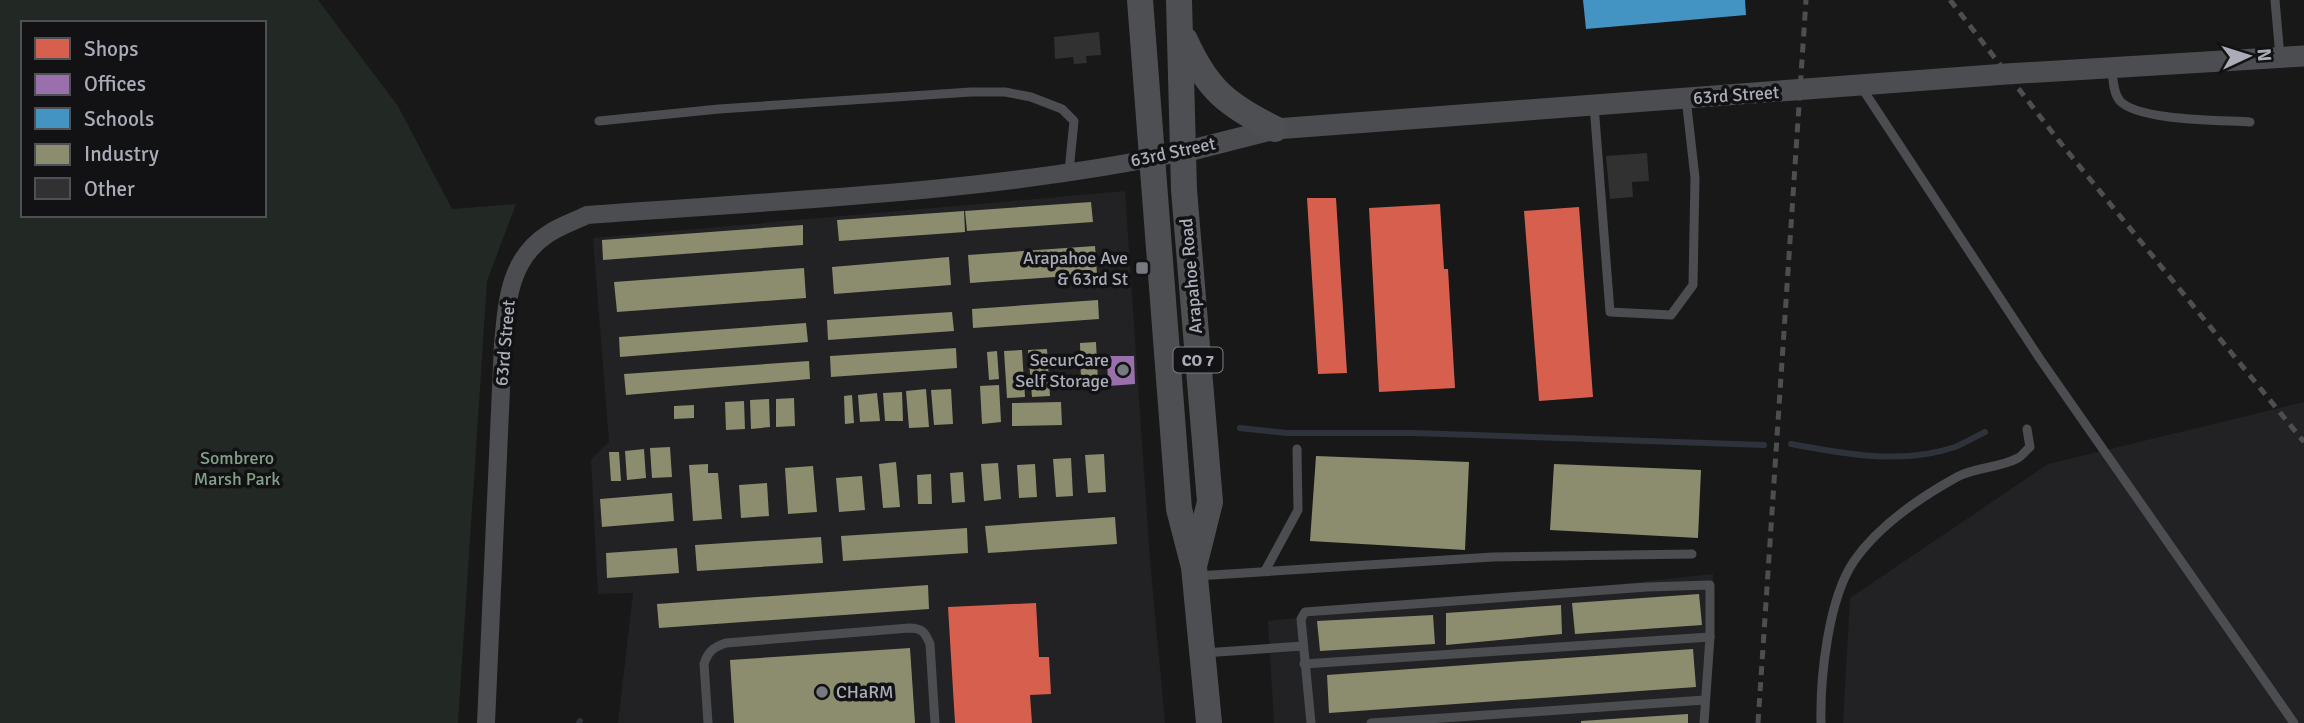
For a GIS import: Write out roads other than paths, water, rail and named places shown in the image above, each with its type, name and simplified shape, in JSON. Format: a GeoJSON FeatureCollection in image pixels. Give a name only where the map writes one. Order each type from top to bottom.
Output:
{"type":"FeatureCollection","features":[{"type":"Feature","properties":{"kind":"main road","name":"CO 7"},"geometry":{"type":"LineString","coordinates":[[1140,0],[1147,120],[1153,158]]}},
{"type":"Feature","properties":{"kind":"main road","name":"CO 7"},"geometry":{"type":"LineString","coordinates":[[1179,0],[1184,152]]}},
{"type":"Feature","properties":{"kind":"main road"},"geometry":{"type":"LineString","coordinates":[[1182,32],[1196,66],[1206,80],[1248,115],[1275,129]]}},
{"type":"Feature","properties":{"kind":"main road","name":"Arapahoe Road"},"geometry":{"type":"LineString","coordinates":[[1184,152],[1184,190],[1210,502],[1195,571]]}},
{"type":"Feature","properties":{"kind":"main road","name":"Arapahoe Road"},"geometry":{"type":"LineString","coordinates":[[1153,158],[1153,196],[1179,509],[1195,571],[1209,723]]}},
{"type":"Feature","properties":{"kind":"street","name":"63rd Street"},"geometry":{"type":"LineString","coordinates":[[486,723],[507,297],[517,268],[530,248],[549,233],[587,215],[973,185],[1153,158],[1275,129],[2112,67],[2304,56]]}},
{"type":"Feature","properties":{"kind":"lane"},"geometry":{"type":"LineString","coordinates":[[2275,0],[2280,57]]}},
{"type":"Feature","properties":{"kind":"lane"},"geometry":{"type":"LineString","coordinates":[[2112,67],[2115,93],[2121,102],[2145,114],[2250,122]]}},
{"type":"Feature","properties":{"kind":"lane"},"geometry":{"type":"LineString","coordinates":[[1860,85],[2040,359],[2294,723]]}},
{"type":"Feature","properties":{"kind":"lane"},"geometry":{"type":"LineString","coordinates":[[599,121],[846,100],[1005,92],[1031,97],[1062,108],[1074,121],[1069,171]]}},
{"type":"Feature","properties":{"kind":"lane"},"geometry":{"type":"LineString","coordinates":[[1594,105],[1610,312],[1671,315],[1693,285],[1695,178],[1686,98]]}},
{"type":"Feature","properties":{"kind":"lane"},"geometry":{"type":"LineString","coordinates":[[1821,723],[1824,664],[1832,617],[1843,582],[1853,562],[1876,534],[1912,505],[1960,476],[2019,458],[2030,447],[2027,429]]}},
{"type":"Feature","properties":{"kind":"lane"},"geometry":{"type":"LineString","coordinates":[[1265,572],[1298,510],[1297,449]]}},
{"type":"Feature","properties":{"kind":"lane"},"geometry":{"type":"LineString","coordinates":[[1195,571],[1265,572],[1493,556],[1692,554]]}},
{"type":"Feature","properties":{"kind":"lane"},"geometry":{"type":"LineString","coordinates":[[1311,723],[1301,619],[1305,612],[1647,587],[1710,585],[1710,638],[1704,723]]}},
{"type":"Feature","properties":{"kind":"lane"},"geometry":{"type":"LineString","coordinates":[[708,723],[704,664],[713,647],[726,643],[919,628],[926,633],[930,644],[935,723]]}},
{"type":"Feature","properties":{"kind":"lane"},"geometry":{"type":"LineString","coordinates":[[1304,664],[1710,638]]}},
{"type":"Feature","properties":{"kind":"lane"},"geometry":{"type":"LineString","coordinates":[[1202,654],[1303,646]]}},
{"type":"Feature","properties":{"kind":"lane"},"geometry":{"type":"LineString","coordinates":[[1371,723],[1705,701]]}},
{"type":"Feature","properties":{"kind":"waterway"},"geometry":{"type":"LineString","coordinates":[[1240,428],[1286,433],[1413,433],[1764,445]]}},
{"type":"Feature","properties":{"kind":"waterway"},"geometry":{"type":"LineString","coordinates":[[1791,444],[1852,454],[1915,456],[1955,447],[1985,432]]}},
{"type":"Feature","properties":{"kind":"railway"},"geometry":{"type":"LineString","coordinates":[[1758,723],[1806,0]]}},
{"type":"Feature","properties":{"kind":"railway"},"geometry":{"type":"LineString","coordinates":[[1950,0],[2059,141],[2304,442]]}},
{"type":"Feature","properties":{"kind":"place","name":"Arapahoe Ave & 63rd St"},"geometry":{"type":"Point","coordinates":[1142,268]}},
{"type":"Feature","properties":{"kind":"place","name":"SecurCare Self Storage"},"geometry":{"type":"Point","coordinates":[1123,370]}},
{"type":"Feature","properties":{"kind":"place","name":"CHaRM"},"geometry":{"type":"Point","coordinates":[822,692]}},
{"type":"Feature","properties":{"kind":"park label","name":"Sombrero Marsh Park"},"geometry":{"type":"Point","coordinates":[237,468]}}]}
